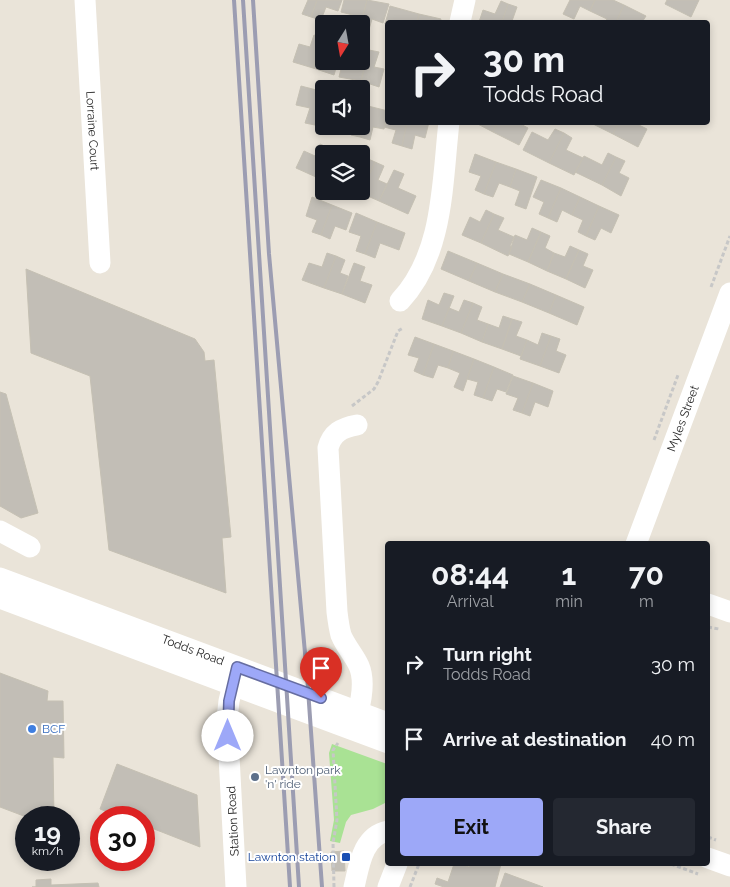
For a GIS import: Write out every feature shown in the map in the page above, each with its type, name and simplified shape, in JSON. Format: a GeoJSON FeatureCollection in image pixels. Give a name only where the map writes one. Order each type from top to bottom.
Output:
{"type":"FeatureCollection","features":[{"type":"Feature","properties":{"kind":"street","name":"Lorraine Court"},"geometry":{"type":"LineString","coordinates":[[85,0],[100,263]]}},
{"type":"Feature","properties":{"kind":"street"},"geometry":{"type":"LineString","coordinates":[[460,20],[465,0]]}},
{"type":"Feature","properties":{"kind":"street"},"geometry":{"type":"LineString","coordinates":[[400,301],[420,272],[436,233],[449,125]]}},
{"type":"Feature","properties":{"kind":"street","name":"Myles Street"},"geometry":{"type":"LineString","coordinates":[[637,541],[730,293]]}},
{"type":"Feature","properties":{"kind":"street"},"geometry":{"type":"LineString","coordinates":[[357,425],[338,431],[331,438],[328,448],[337,612],[341,634],[359,667],[361,675],[362,700],[358,712]]}},
{"type":"Feature","properties":{"kind":"street"},"geometry":{"type":"LineString","coordinates":[[0,531],[30,547]]}},
{"type":"Feature","properties":{"kind":"street","name":"Todds Road"},"geometry":{"type":"LineString","coordinates":[[0,578],[235,676],[385,742]]}},
{"type":"Feature","properties":{"kind":"street","name":"Todds Road"},"geometry":{"type":"LineString","coordinates":[[0,598],[235,676],[358,712],[385,722]]}},
{"type":"Feature","properties":{"kind":"street"},"geometry":{"type":"LineString","coordinates":[[710,605],[730,612]]}},
{"type":"Feature","properties":{"kind":"street","name":"Station Road"},"geometry":{"type":"LineString","coordinates":[[235,676],[228,719],[236,887]]}},
{"type":"Feature","properties":{"kind":"street"},"geometry":{"type":"LineString","coordinates":[[354,887],[365,849],[373,838],[385,832]]}},
{"type":"Feature","properties":{"kind":"street"},"geometry":{"type":"LineString","coordinates":[[710,859],[730,866]]}},
{"type":"Feature","properties":{"kind":"street"},"geometry":{"type":"LineString","coordinates":[[388,887],[396,866]]}},
{"type":"Feature","properties":{"kind":"path"},"geometry":{"type":"LineString","coordinates":[[334,887],[333,843],[337,820],[333,750],[341,738]]}},
{"type":"Feature","properties":{"kind":"path"},"geometry":{"type":"LineString","coordinates":[[410,887],[418,866]]}},
{"type":"Feature","properties":{"kind":"green space"},"geometry":{"type":"Polygon","coordinates":[[[332,744],[385,763],[385,803],[373,809],[351,815],[346,822],[340,843],[330,841],[334,820],[329,753],[332,744]]]}},
{"type":"Feature","properties":{"kind":"building"},"geometry":{"type":"Polygon","coordinates":[[[308,0],[317,0],[311,17],[302,14],[308,0]]]}},
{"type":"Feature","properties":{"kind":"building"},"geometry":{"type":"Polygon","coordinates":[[[317,0],[342,0],[338,11],[326,7],[323,15],[315,15],[315,18],[311,17],[317,0]]]}},
{"type":"Feature","properties":{"kind":"building"},"geometry":{"type":"Polygon","coordinates":[[[344,0],[367,0],[363,15],[341,12],[344,0]]]}},
{"type":"Feature","properties":{"kind":"building"},"geometry":{"type":"Polygon","coordinates":[[[367,0],[389,4],[383,23],[372,19],[370,26],[370,15],[363,15],[367,0]]]}},
{"type":"Feature","properties":{"kind":"building"},"geometry":{"type":"Polygon","coordinates":[[[570,0],[595,0],[590,11],[580,6],[574,19],[563,14],[570,0]]]}},
{"type":"Feature","properties":{"kind":"building"},"geometry":{"type":"Polygon","coordinates":[[[595,0],[613,0],[624,5],[617,20],[606,20],[590,11],[595,0]]]}},
{"type":"Feature","properties":{"kind":"building"},"geometry":{"type":"Polygon","coordinates":[[[667,0],[699,0],[691,17],[665,4],[667,0]]]}},
{"type":"Feature","properties":{"kind":"building"},"geometry":{"type":"Polygon","coordinates":[[[501,1],[508,4],[503,20],[480,20],[483,10],[495,14],[501,1]]]}},
{"type":"Feature","properties":{"kind":"building"},"geometry":{"type":"Polygon","coordinates":[[[508,4],[517,7],[512,20],[503,20],[508,4]]]}},
{"type":"Feature","properties":{"kind":"building"},"geometry":{"type":"Polygon","coordinates":[[[624,5],[646,16],[643,20],[617,20],[624,5]]]}},
{"type":"Feature","properties":{"kind":"building"},"geometry":{"type":"Polygon","coordinates":[[[390,6],[419,14],[418,20],[386,20],[390,6]]]}},
{"type":"Feature","properties":{"kind":"building"},"geometry":{"type":"Polygon","coordinates":[[[419,14],[441,19],[441,20],[418,20],[419,14]]]}},
{"type":"Feature","properties":{"kind":"building"},"geometry":{"type":"Polygon","coordinates":[[[315,35],[315,63],[313,68],[293,62],[299,44],[310,47],[315,35]]]}},
{"type":"Feature","properties":{"kind":"building"},"geometry":{"type":"Polygon","coordinates":[[[370,50],[379,52],[374,67],[384,69],[379,87],[370,84],[370,80],[361,80],[364,70],[370,70],[370,50]]]}},
{"type":"Feature","properties":{"kind":"building"},"geometry":{"type":"Polygon","coordinates":[[[319,70],[335,70],[334,75],[319,70]]]}},
{"type":"Feature","properties":{"kind":"building"},"geometry":{"type":"Polygon","coordinates":[[[341,70],[364,70],[361,80],[339,77],[341,70]]]}},
{"type":"Feature","properties":{"kind":"building"},"geometry":{"type":"Polygon","coordinates":[[[301,86],[315,90],[315,125],[305,123],[310,108],[296,105],[301,86]]]}},
{"type":"Feature","properties":{"kind":"building"},"geometry":{"type":"Polygon","coordinates":[[[370,106],[385,110],[385,124],[384,129],[373,127],[370,140],[360,137],[361,135],[370,135],[370,106]]]}},
{"type":"Feature","properties":{"kind":"building"},"geometry":{"type":"Polygon","coordinates":[[[385,124],[406,125],[402,146],[392,143],[396,130],[384,127],[385,124]]]}},
{"type":"Feature","properties":{"kind":"building"},"geometry":{"type":"Polygon","coordinates":[[[406,125],[428,125],[425,138],[415,135],[412,149],[402,146],[406,125]]]}},
{"type":"Feature","properties":{"kind":"building"},"geometry":{"type":"Polygon","coordinates":[[[480,125],[496,125],[493,132],[480,125]]]}},
{"type":"Feature","properties":{"kind":"building"},"geometry":{"type":"Polygon","coordinates":[[[496,125],[522,125],[528,128],[519,145],[493,132],[496,125]]]}},
{"type":"Feature","properties":{"kind":"building"},"geometry":{"type":"Polygon","coordinates":[[[595,125],[618,125],[613,134],[595,125]]]}},
{"type":"Feature","properties":{"kind":"building"},"geometry":{"type":"Polygon","coordinates":[[[618,125],[639,125],[647,129],[638,147],[613,134],[618,125]]]}},
{"type":"Feature","properties":{"kind":"building"},"geometry":{"type":"Polygon","coordinates":[[[555,129],[564,133],[549,163],[523,150],[532,132],[548,140],[555,129]]]}},
{"type":"Feature","properties":{"kind":"building"},"geometry":{"type":"Polygon","coordinates":[[[564,133],[572,138],[566,150],[583,158],[574,175],[549,163],[564,133]]]}},
{"type":"Feature","properties":{"kind":"building"},"geometry":{"type":"Polygon","coordinates":[[[304,151],[315,156],[315,177],[296,168],[304,151]]]}},
{"type":"Feature","properties":{"kind":"building"},"geometry":{"type":"Polygon","coordinates":[[[608,153],[616,157],[602,185],[575,172],[584,156],[602,165],[608,153]]]}},
{"type":"Feature","properties":{"kind":"building"},"geometry":{"type":"Polygon","coordinates":[[[475,154],[496,162],[484,194],[475,190],[481,176],[469,172],[475,154]]]}},
{"type":"Feature","properties":{"kind":"building"},"geometry":{"type":"Polygon","coordinates":[[[616,157],[625,161],[619,173],[629,178],[621,196],[602,185],[616,157]]]}},
{"type":"Feature","properties":{"kind":"building"},"geometry":{"type":"Polygon","coordinates":[[[370,160],[375,162],[370,173],[370,160]]]}},
{"type":"Feature","properties":{"kind":"building"},"geometry":{"type":"Polygon","coordinates":[[[375,162],[384,166],[378,180],[387,184],[379,201],[370,197],[370,173],[375,162]]]}},
{"type":"Feature","properties":{"kind":"building"},"geometry":{"type":"Polygon","coordinates":[[[496,162],[516,169],[510,187],[499,183],[493,197],[484,194],[496,162]]]}},
{"type":"Feature","properties":{"kind":"building"},"geometry":{"type":"Polygon","coordinates":[[[516,169],[537,177],[526,209],[515,205],[520,191],[510,187],[516,169]]]}},
{"type":"Feature","properties":{"kind":"building"},"geometry":{"type":"Polygon","coordinates":[[[394,170],[404,174],[398,188],[416,196],[408,214],[379,201],[394,170]]]}},
{"type":"Feature","properties":{"kind":"building"},"geometry":{"type":"Polygon","coordinates":[[[541,180],[561,188],[548,218],[539,214],[544,202],[533,197],[541,180]]]}},
{"type":"Feature","properties":{"kind":"building"},"geometry":{"type":"Polygon","coordinates":[[[561,188],[580,197],[572,215],[562,210],[557,222],[548,218],[561,188]]]}},
{"type":"Feature","properties":{"kind":"building"},"geometry":{"type":"Polygon","coordinates":[[[312,197],[315,200],[332,205],[321,235],[312,232],[317,220],[306,216],[312,197]]]}},
{"type":"Feature","properties":{"kind":"building"},"geometry":{"type":"Polygon","coordinates":[[[580,197],[599,206],[586,236],[578,232],[583,220],[572,215],[580,197]]]}},
{"type":"Feature","properties":{"kind":"building"},"geometry":{"type":"Polygon","coordinates":[[[332,205],[352,213],[346,230],[335,226],[330,239],[321,235],[332,205]]]}},
{"type":"Feature","properties":{"kind":"building"},"geometry":{"type":"Polygon","coordinates":[[[599,206],[619,215],[611,233],[601,228],[595,240],[586,236],[599,206]]]}},
{"type":"Feature","properties":{"kind":"building"},"geometry":{"type":"Polygon","coordinates":[[[486,210],[494,214],[481,243],[462,235],[470,217],[480,222],[486,210]]]}},
{"type":"Feature","properties":{"kind":"building"},"geometry":{"type":"Polygon","coordinates":[[[356,213],[377,222],[365,254],[356,251],[361,236],[349,232],[356,213]]]}},
{"type":"Feature","properties":{"kind":"building"},"geometry":{"type":"Polygon","coordinates":[[[494,214],[504,218],[498,230],[514,237],[508,256],[481,243],[494,214]]]}},
{"type":"Feature","properties":{"kind":"building"},"geometry":{"type":"Polygon","coordinates":[[[377,222],[405,233],[399,250],[380,243],[375,258],[365,254],[377,222]]]}},
{"type":"Feature","properties":{"kind":"building"},"geometry":{"type":"Polygon","coordinates":[[[532,228],[541,232],[528,262],[509,254],[515,235],[527,240],[532,228]]]}},
{"type":"Feature","properties":{"kind":"building"},"geometry":{"type":"Polygon","coordinates":[[[541,232],[550,236],[545,248],[554,253],[547,271],[528,262],[541,232]]]}},
{"type":"Feature","properties":{"kind":"building"},"geometry":{"type":"Polygon","coordinates":[[[570,246],[579,250],[566,279],[547,271],[554,253],[565,257],[570,246]]]}},
{"type":"Feature","properties":{"kind":"building"},"geometry":{"type":"Polygon","coordinates":[[[579,250],[588,254],[583,266],[593,270],[585,288],[566,279],[579,250]]]}},
{"type":"Feature","properties":{"kind":"building"},"geometry":{"type":"Polygon","coordinates":[[[448,251],[477,263],[469,281],[441,269],[448,251]]]}},
{"type":"Feature","properties":{"kind":"building"},"geometry":{"type":"Polygon","coordinates":[[[327,253],[336,256],[324,288],[302,280],[309,263],[322,267],[327,253]]]}},
{"type":"Feature","properties":{"kind":"building"},"geometry":{"type":"Polygon","coordinates":[[[336,256],[345,260],[340,273],[348,276],[342,294],[324,288],[336,256]]]}},
{"type":"Feature","properties":{"kind":"building"},"geometry":{"type":"Polygon","coordinates":[[[354,263],[365,267],[360,281],[372,285],[365,303],[342,294],[354,263]]]}},
{"type":"Feature","properties":{"kind":"building"},"geometry":{"type":"Polygon","coordinates":[[[477,263],[503,274],[495,292],[469,281],[477,263]]]}},
{"type":"Feature","properties":{"kind":"building"},"geometry":{"type":"Polygon","coordinates":[[[26,269],[195,339],[204,352],[205,361],[214,360],[231,537],[222,538],[226,593],[109,550],[90,376],[31,353],[26,269]]]}},
{"type":"Feature","properties":{"kind":"building"},"geometry":{"type":"Polygon","coordinates":[[[503,274],[530,284],[522,302],[495,292],[503,274]]]}},
{"type":"Feature","properties":{"kind":"building"},"geometry":{"type":"Polygon","coordinates":[[[530,284],[556,295],[549,313],[522,302],[530,284]]]}},
{"type":"Feature","properties":{"kind":"building"},"geometry":{"type":"Polygon","coordinates":[[[444,293],[454,296],[442,326],[422,319],[428,300],[439,305],[444,293]]]}},
{"type":"Feature","properties":{"kind":"building"},"geometry":{"type":"Polygon","coordinates":[[[556,295],[584,307],[577,325],[549,313],[556,295]]]}},
{"type":"Feature","properties":{"kind":"building"},"geometry":{"type":"Polygon","coordinates":[[[464,300],[473,303],[461,333],[442,326],[449,308],[459,312],[464,300]]]}},
{"type":"Feature","properties":{"kind":"building"},"geometry":{"type":"Polygon","coordinates":[[[473,303],[482,307],[477,320],[488,324],[482,342],[461,333],[473,303]]]}},
{"type":"Feature","properties":{"kind":"building"},"geometry":{"type":"Polygon","coordinates":[[[503,316],[512,319],[502,349],[482,342],[488,324],[499,328],[503,316]]]}},
{"type":"Feature","properties":{"kind":"building"},"geometry":{"type":"Polygon","coordinates":[[[512,319],[522,322],[516,336],[527,340],[521,356],[502,349],[512,319]]]}},
{"type":"Feature","properties":{"kind":"building"},"geometry":{"type":"Polygon","coordinates":[[[542,333],[551,336],[540,366],[520,359],[527,340],[538,345],[542,333]]]}},
{"type":"Feature","properties":{"kind":"building"},"geometry":{"type":"Polygon","coordinates":[[[551,336],[560,339],[556,351],[566,355],[559,373],[540,366],[551,336]]]}},
{"type":"Feature","properties":{"kind":"building"},"geometry":{"type":"Polygon","coordinates":[[[415,337],[434,344],[423,375],[414,371],[419,358],[408,355],[415,337]]]}},
{"type":"Feature","properties":{"kind":"building"},"geometry":{"type":"Polygon","coordinates":[[[434,344],[453,351],[448,368],[438,365],[433,378],[423,375],[434,344]]]}},
{"type":"Feature","properties":{"kind":"building"},"geometry":{"type":"Polygon","coordinates":[[[453,351],[474,359],[463,391],[454,387],[460,373],[448,368],[453,351]]]}},
{"type":"Feature","properties":{"kind":"building"},"geometry":{"type":"Polygon","coordinates":[[[474,359],[494,367],[483,398],[474,395],[478,382],[467,379],[474,359]]]}},
{"type":"Feature","properties":{"kind":"building"},"geometry":{"type":"Polygon","coordinates":[[[494,367],[513,375],[506,392],[497,389],[492,401],[483,398],[494,367]]]}},
{"type":"Feature","properties":{"kind":"building"},"geometry":{"type":"Polygon","coordinates":[[[513,376],[533,383],[522,413],[513,410],[518,398],[506,394],[513,376]]]}},
{"type":"Feature","properties":{"kind":"building"},"geometry":{"type":"Polygon","coordinates":[[[533,383],[553,391],[548,407],[535,402],[530,416],[522,413],[533,383]]]}},
{"type":"Feature","properties":{"kind":"building"},"geometry":{"type":"Polygon","coordinates":[[[0,392],[6,394],[38,513],[21,518],[0,506],[0,392]]]}},
{"type":"Feature","properties":{"kind":"building","name":"BCF"},"geometry":{"type":"Polygon","coordinates":[[[0,673],[48,691],[47,701],[63,701],[64,758],[53,757],[54,806],[15,806],[15,813],[0,807],[0,673]]]}},
{"type":"Feature","properties":{"kind":"building"},"geometry":{"type":"Polygon","coordinates":[[[117,764],[197,795],[200,847],[155,829],[155,806],[101,806],[117,764]]]}},
{"type":"Feature","properties":{"kind":"building"},"geometry":{"type":"Polygon","coordinates":[[[344,851],[345,871],[332,871],[331,852],[344,851]]]}},
{"type":"Feature","properties":{"kind":"building"},"geometry":{"type":"Polygon","coordinates":[[[453,866],[500,866],[495,887],[444,887],[435,884],[437,878],[448,882],[453,866]]]}},
{"type":"Feature","properties":{"kind":"building"},"geometry":{"type":"Polygon","coordinates":[[[505,873],[543,887],[500,887],[505,873]]]}},
{"type":"Feature","properties":{"kind":"building"},"geometry":{"type":"Polygon","coordinates":[[[51,879],[51,885],[98,883],[99,887],[36,887],[36,880],[51,879]]]}},
{"type":"Feature","properties":{"kind":"railway"},"geometry":{"type":"LineString","coordinates":[[234,0],[290,887]]}},
{"type":"Feature","properties":{"kind":"railway"},"geometry":{"type":"LineString","coordinates":[[243,0],[299,887]]}},
{"type":"Feature","properties":{"kind":"railway"},"geometry":{"type":"LineString","coordinates":[[253,0],[269,254],[307,675],[322,887]]}},
{"type":"Feature","properties":{"kind":"place","name":"BCF"},"geometry":{"type":"Point","coordinates":[32,729]}},
{"type":"Feature","properties":{"kind":"place","name":"Lawnton park 'n' ride"},"geometry":{"type":"Point","coordinates":[255,777]}},
{"type":"Feature","properties":{"kind":"place","name":"Lawnton station"},"geometry":{"type":"Point","coordinates":[346,857]}},
{"type":"Feature","properties":{"kind":"route"},"geometry":{"type":"LineString","coordinates":[[228,736],[229,701],[237,667],[321,698]]}}]}
